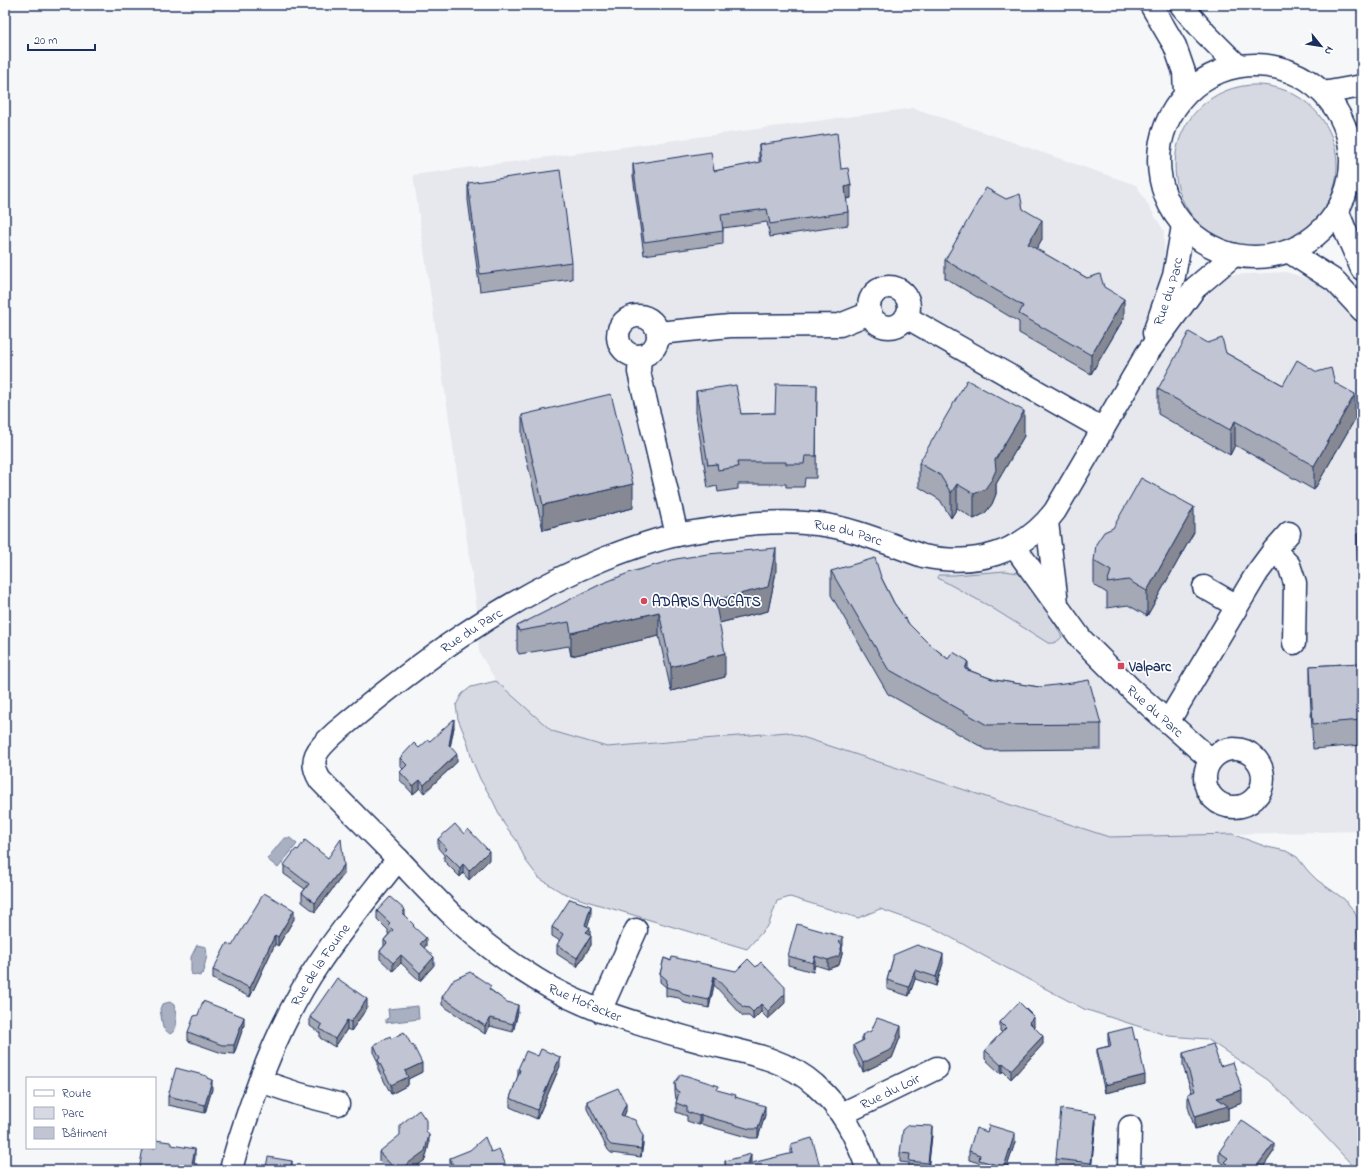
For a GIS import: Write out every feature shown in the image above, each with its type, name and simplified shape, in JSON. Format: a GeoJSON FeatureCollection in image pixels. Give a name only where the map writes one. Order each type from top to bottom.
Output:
{"type":"FeatureCollection","features":[{"type":"Feature","properties":{"kind":"street"},"geometry":{"type":"LineString","coordinates":[[1151,5],[1175,46],[1184,72],[1184,94]]}},
{"type":"Feature","properties":{"kind":"street"},"geometry":{"type":"LineString","coordinates":[[1181,5],[1205,34],[1238,66]]}},
{"type":"Feature","properties":{"kind":"street"},"geometry":{"type":"LineString","coordinates":[[1269,65],[1298,75],[1323,93],[1338,112],[1356,154],[1348,186],[1337,210],[1316,235],[1288,251],[1262,257],[1234,255],[1206,245],[1184,226],[1164,195],[1158,160],[1165,125],[1184,94],[1209,76],[1238,66],[1269,65]]}},
{"type":"Feature","properties":{"kind":"street"},"geometry":{"type":"LineString","coordinates":[[1323,93],[1362,86]]}},
{"type":"Feature","properties":{"kind":"street"},"geometry":{"type":"LineString","coordinates":[[1337,210],[1362,269]]}},
{"type":"Feature","properties":{"kind":"street","name":"Rue du Parc"},"geometry":{"type":"LineString","coordinates":[[1146,355],[1174,276],[1184,226]]}},
{"type":"Feature","properties":{"kind":"street"},"geometry":{"type":"LineString","coordinates":[[1288,251],[1335,281],[1362,310]]}},
{"type":"Feature","properties":{"kind":"street","name":"Rue du Parc"},"geometry":{"type":"LineString","coordinates":[[320,780],[315,771],[314,761],[324,743],[359,713],[414,670],[464,635],[553,580],[620,552],[677,535],[755,523],[788,522],[842,528],[923,556],[951,560],[982,558],[999,553],[1014,546],[1033,534],[1047,522],[1063,498],[1146,355],[1195,288],[1234,255]]}},
{"type":"Feature","properties":{"kind":"street"},"geometry":{"type":"LineString","coordinates":[[884,287],[892,287],[899,290],[905,295],[908,302],[909,310],[906,317],[901,323],[894,327],[879,325],[873,320],[870,313],[869,305],[871,297],[876,291],[884,287]]}},
{"type":"Feature","properties":{"kind":"street"},"geometry":{"type":"LineString","coordinates":[[658,333],[730,326],[840,325],[870,313]]}},
{"type":"Feature","properties":{"kind":"street"},"geometry":{"type":"LineString","coordinates":[[634,315],[643,316],[650,319],[655,325],[658,333],[658,341],[654,348],[648,354],[640,356],[632,356],[625,353],[617,339],[617,331],[621,324],[627,318],[634,315]]}},
{"type":"Feature","properties":{"kind":"street"},"geometry":{"type":"LineString","coordinates":[[906,317],[1103,429]]}},
{"type":"Feature","properties":{"kind":"street"},"geometry":{"type":"LineString","coordinates":[[640,356],[639,372],[677,535]]}},
{"type":"Feature","properties":{"kind":"street","name":"Rue du Parc"},"geometry":{"type":"LineString","coordinates":[[1047,522],[1057,604]]}},
{"type":"Feature","properties":{"kind":"street"},"geometry":{"type":"LineString","coordinates":[[1168,722],[1257,573],[1289,533]]}},
{"type":"Feature","properties":{"kind":"street","name":"Rue du Parc"},"geometry":{"type":"LineString","coordinates":[[1014,546],[1057,604],[1068,622],[1095,654],[1210,760]]}},
{"type":"Feature","properties":{"kind":"street"},"geometry":{"type":"LineString","coordinates":[[1274,550],[1289,565],[1295,583],[1294,643]]}},
{"type":"Feature","properties":{"kind":"street"},"geometry":{"type":"LineString","coordinates":[[1204,587],[1236,606]]}},
{"type":"Feature","properties":{"kind":"street","name":"Rue Hofacker"},"geometry":{"type":"LineString","coordinates":[[320,780],[448,911],[493,950],[537,980],[563,995],[600,1011],[702,1042],[769,1059],[785,1065],[814,1084],[829,1098],[842,1114],[854,1134],[868,1170]]}},
{"type":"Feature","properties":{"kind":"street","name":"Rue de la Fouine"},"geometry":{"type":"LineString","coordinates":[[231,1170],[246,1118],[275,1043],[286,1020],[318,965],[336,938],[398,859]]}},
{"type":"Feature","properties":{"kind":"street"},"geometry":{"type":"LineString","coordinates":[[600,1011],[636,930]]}},
{"type":"Feature","properties":{"kind":"street","name":"Rue du Loir"},"geometry":{"type":"LineString","coordinates":[[842,1114],[937,1068]]}},
{"type":"Feature","properties":{"kind":"street"},"geometry":{"type":"LineString","coordinates":[[260,1081],[299,1094],[338,1104]]}},
{"type":"Feature","properties":{"kind":"street"},"geometry":{"type":"LineString","coordinates":[[1129,1170],[1130,1127]]}},
{"type":"Feature","properties":{"kind":"shaded area"},"geometry":{"type":"Polygon","coordinates":[[[914,108],[1136,185],[1164,231],[1165,278],[1141,366],[1227,275],[1286,272],[1317,281],[1362,323],[1362,831],[1109,837],[787,732],[607,747],[552,731],[496,681],[479,652],[477,609],[413,175],[914,108]]]}},
{"type":"Feature","properties":{"kind":"green space"},"geometry":{"type":"Polygon","coordinates":[[[1256,85],[1272,87],[1287,92],[1301,99],[1313,109],[1323,121],[1330,135],[1335,150],[1337,166],[1335,182],[1330,197],[1323,211],[1313,223],[1301,233],[1287,240],[1272,245],[1256,247],[1240,245],[1225,240],[1211,233],[1199,223],[1189,211],[1182,197],[1177,182],[1175,166],[1177,150],[1182,135],[1189,121],[1199,109],[1211,99],[1225,92],[1240,87],[1256,85]]]}},
{"type":"Feature","properties":{"kind":"green space"},"geometry":{"type":"Polygon","coordinates":[[[1005,571],[1018,573],[1029,579],[1045,604],[1062,637],[1059,640],[1054,643],[1048,643],[989,606],[938,578],[938,575],[1005,571]]]}},
{"type":"Feature","properties":{"kind":"green space"},"geometry":{"type":"Polygon","coordinates":[[[496,681],[552,731],[607,747],[787,732],[1109,837],[1232,834],[1267,847],[1286,851],[1297,857],[1317,880],[1344,899],[1354,911],[1357,918],[1357,934],[1362,947],[1362,1170],[1354,1167],[1308,1118],[1268,1080],[1207,1039],[1169,1036],[1084,1009],[934,928],[880,909],[858,918],[790,897],[777,901],[769,924],[747,949],[583,900],[561,892],[539,878],[526,861],[517,841],[504,824],[480,779],[458,719],[456,705],[462,694],[471,687],[496,681]]]}},
{"type":"Feature","properties":{"kind":"water"},"geometry":{"type":"Polygon","coordinates":[[[284,838],[290,838],[297,844],[278,868],[267,859],[284,838]]]}},
{"type":"Feature","properties":{"kind":"water"},"geometry":{"type":"Polygon","coordinates":[[[197,945],[206,947],[207,956],[203,974],[201,973],[200,976],[191,974],[191,957],[197,945]]]}},
{"type":"Feature","properties":{"kind":"water"},"geometry":{"type":"Polygon","coordinates":[[[170,1002],[174,1005],[176,1025],[173,1032],[170,1034],[163,1028],[160,1009],[162,1004],[170,1002]]]}},
{"type":"Feature","properties":{"kind":"water"},"geometry":{"type":"Polygon","coordinates":[[[418,1006],[419,1019],[386,1023],[386,1019],[389,1018],[388,1009],[418,1006]]]}},
{"type":"Feature","properties":{"kind":"building"},"geometry":{"type":"Polygon","coordinates":[[[837,133],[841,169],[848,168],[851,185],[845,187],[848,212],[770,224],[767,209],[721,215],[723,231],[644,242],[633,164],[711,152],[714,171],[761,162],[759,145],[837,133]]]}},
{"type":"Feature","properties":{"kind":"building"},"geometry":{"type":"Polygon","coordinates":[[[560,170],[572,262],[480,274],[468,183],[560,170]]]}},
{"type":"Feature","properties":{"kind":"building"},"geometry":{"type":"Polygon","coordinates":[[[986,188],[1006,199],[1020,194],[1023,209],[1042,220],[1028,244],[1087,278],[1100,274],[1104,287],[1124,299],[1091,355],[1019,314],[1023,306],[945,260],[986,188]]]}},
{"type":"Feature","properties":{"kind":"building"},"geometry":{"type":"Polygon","coordinates":[[[1189,332],[1208,343],[1222,338],[1226,353],[1283,385],[1297,360],[1317,372],[1331,368],[1335,383],[1355,394],[1314,466],[1235,421],[1230,430],[1158,389],[1189,332]]]}},
{"type":"Feature","properties":{"kind":"building"},"geometry":{"type":"Polygon","coordinates":[[[967,380],[1024,411],[995,460],[996,470],[992,479],[985,489],[974,494],[957,484],[951,493],[940,475],[919,463],[967,380]]]}},
{"type":"Feature","properties":{"kind":"building"},"geometry":{"type":"Polygon","coordinates":[[[776,384],[817,385],[816,456],[805,456],[804,464],[786,464],[786,462],[737,462],[738,467],[718,470],[717,464],[708,465],[696,391],[736,385],[741,414],[775,413],[776,384]]]}},
{"type":"Feature","properties":{"kind":"building"},"geometry":{"type":"Polygon","coordinates":[[[611,394],[633,484],[543,505],[522,415],[611,394]]]}},
{"type":"Feature","properties":{"kind":"building"},"geometry":{"type":"Polygon","coordinates":[[[1141,478],[1194,507],[1147,591],[1128,580],[1107,583],[1111,571],[1094,561],[1096,544],[1104,532],[1113,528],[1141,478]]]}},
{"type":"Feature","properties":{"kind":"building"},"geometry":{"type":"Polygon","coordinates":[[[1362,533],[1362,612],[1357,534],[1362,533]]]}},
{"type":"Feature","properties":{"kind":"building"},"geometry":{"type":"Polygon","coordinates":[[[776,548],[768,587],[715,600],[725,653],[671,667],[659,612],[571,633],[569,622],[519,631],[517,626],[601,584],[631,572],[676,559],[708,554],[776,548]]]}},
{"type":"Feature","properties":{"kind":"building"},"geometry":{"type":"Polygon","coordinates":[[[875,558],[881,577],[894,603],[909,624],[927,642],[948,659],[953,652],[968,661],[965,669],[995,680],[1039,687],[1089,680],[1101,724],[987,725],[888,669],[831,571],[875,558]]]}},
{"type":"Feature","properties":{"kind":"building"},"geometry":{"type":"Polygon","coordinates":[[[1362,663],[1362,720],[1313,724],[1310,666],[1362,663]]]}},
{"type":"Feature","properties":{"kind":"building"},"geometry":{"type":"Polygon","coordinates":[[[454,719],[449,745],[457,754],[424,785],[420,780],[413,786],[400,772],[407,765],[400,758],[414,743],[419,748],[428,740],[430,741],[454,719]]]}},
{"type":"Feature","properties":{"kind":"building"},"geometry":{"type":"Polygon","coordinates":[[[455,824],[464,834],[468,829],[489,851],[469,871],[463,864],[460,868],[444,852],[447,849],[438,839],[455,824]]]}},
{"type":"Feature","properties":{"kind":"building"},"geometry":{"type":"Polygon","coordinates":[[[341,839],[344,865],[315,903],[302,893],[309,884],[284,865],[305,840],[328,858],[341,839]]]}},
{"type":"Feature","properties":{"kind":"building"},"geometry":{"type":"Polygon","coordinates":[[[264,893],[294,910],[278,937],[275,935],[250,988],[213,970],[227,943],[232,946],[264,893]]]}},
{"type":"Feature","properties":{"kind":"building"},"geometry":{"type":"Polygon","coordinates":[[[390,897],[405,910],[402,913],[426,938],[420,944],[434,957],[420,973],[401,955],[393,963],[380,951],[387,943],[384,940],[393,930],[388,925],[390,923],[377,911],[390,897]]]}},
{"type":"Feature","properties":{"kind":"building"},"geometry":{"type":"Polygon","coordinates":[[[570,899],[591,906],[585,925],[590,928],[586,932],[591,936],[577,958],[557,945],[563,934],[552,927],[570,899]]]}},
{"type":"Feature","properties":{"kind":"building"},"geometry":{"type":"Polygon","coordinates":[[[797,924],[843,937],[839,941],[842,945],[839,956],[828,960],[815,956],[813,963],[788,956],[797,924]]]}},
{"type":"Feature","properties":{"kind":"building"},"geometry":{"type":"Polygon","coordinates":[[[917,945],[943,954],[936,977],[915,970],[909,987],[887,980],[893,955],[917,945]]]}},
{"type":"Feature","properties":{"kind":"building"},"geometry":{"type":"Polygon","coordinates":[[[672,957],[736,971],[748,959],[756,967],[761,962],[785,987],[785,994],[768,1011],[761,1004],[753,1012],[749,1008],[743,1007],[714,976],[709,1000],[685,995],[679,990],[666,987],[667,980],[660,974],[664,958],[671,961],[672,957]]]}},
{"type":"Feature","properties":{"kind":"building"},"geometry":{"type":"Polygon","coordinates":[[[470,972],[491,986],[489,989],[507,1002],[518,1005],[513,1024],[490,1018],[485,1026],[442,997],[453,980],[470,972]]]}},
{"type":"Feature","properties":{"kind":"building"},"geometry":{"type":"Polygon","coordinates":[[[337,978],[367,999],[351,1022],[347,1020],[335,1039],[320,1029],[322,1025],[310,1017],[337,978]]]}},
{"type":"Feature","properties":{"kind":"building"},"geometry":{"type":"Polygon","coordinates":[[[203,1001],[244,1017],[234,1045],[222,1045],[188,1032],[194,1016],[198,1015],[203,1001]]]}},
{"type":"Feature","properties":{"kind":"building"},"geometry":{"type":"Polygon","coordinates":[[[1019,1002],[1034,1017],[1029,1022],[1043,1036],[1011,1070],[1003,1063],[1001,1065],[985,1050],[1006,1028],[1000,1022],[1019,1002]]]}},
{"type":"Feature","properties":{"kind":"building"},"geometry":{"type":"Polygon","coordinates":[[[877,1018],[901,1026],[892,1049],[863,1063],[854,1045],[864,1040],[862,1035],[871,1031],[877,1018]]]}},
{"type":"Feature","properties":{"kind":"building"},"geometry":{"type":"Polygon","coordinates":[[[1132,1027],[1135,1040],[1137,1039],[1145,1075],[1105,1085],[1097,1049],[1111,1046],[1108,1033],[1132,1027]]]}},
{"type":"Feature","properties":{"kind":"building"},"geometry":{"type":"Polygon","coordinates":[[[404,1032],[412,1046],[413,1045],[422,1063],[405,1071],[408,1077],[391,1085],[378,1060],[380,1058],[374,1045],[390,1036],[391,1039],[404,1032]]]}},
{"type":"Feature","properties":{"kind":"building"},"geometry":{"type":"Polygon","coordinates":[[[1213,1044],[1220,1066],[1233,1062],[1242,1090],[1217,1098],[1228,1106],[1195,1116],[1188,1094],[1195,1091],[1183,1053],[1213,1044]]]}},
{"type":"Feature","properties":{"kind":"building"},"geometry":{"type":"Polygon","coordinates":[[[541,1049],[560,1057],[537,1110],[510,1098],[520,1070],[518,1069],[526,1051],[538,1056],[541,1049]]]}},
{"type":"Feature","properties":{"kind":"building"},"geometry":{"type":"Polygon","coordinates":[[[176,1068],[207,1076],[207,1078],[212,1080],[205,1105],[168,1096],[176,1068]]]}},
{"type":"Feature","properties":{"kind":"building"},"geometry":{"type":"Polygon","coordinates":[[[681,1074],[719,1086],[717,1090],[736,1095],[735,1097],[765,1106],[758,1129],[750,1129],[687,1112],[687,1107],[676,1103],[679,1092],[676,1090],[675,1083],[681,1074]]]}},
{"type":"Feature","properties":{"kind":"building"},"geometry":{"type":"Polygon","coordinates":[[[618,1088],[626,1104],[621,1115],[635,1120],[643,1136],[641,1149],[611,1145],[587,1101],[618,1088]]]}},
{"type":"Feature","properties":{"kind":"building"},"geometry":{"type":"Polygon","coordinates":[[[1061,1109],[1096,1114],[1091,1163],[1056,1159],[1061,1109]]]}},
{"type":"Feature","properties":{"kind":"building"},"geometry":{"type":"Polygon","coordinates":[[[419,1110],[426,1120],[426,1131],[429,1135],[425,1151],[399,1170],[396,1170],[379,1152],[400,1135],[400,1125],[419,1110]]]}},
{"type":"Feature","properties":{"kind":"building"},"geometry":{"type":"Polygon","coordinates":[[[1241,1120],[1274,1143],[1254,1170],[1235,1170],[1224,1162],[1228,1158],[1219,1152],[1241,1120]]]}},
{"type":"Feature","properties":{"kind":"building"},"geometry":{"type":"Polygon","coordinates":[[[909,1125],[932,1126],[928,1163],[909,1161],[910,1154],[900,1153],[903,1130],[909,1125]]]}},
{"type":"Feature","properties":{"kind":"building"},"geometry":{"type":"Polygon","coordinates":[[[989,1125],[1015,1133],[1004,1167],[979,1160],[980,1155],[969,1151],[976,1128],[987,1132],[989,1125]]]}},
{"type":"Feature","properties":{"kind":"building"},"geometry":{"type":"Polygon","coordinates":[[[485,1137],[491,1152],[499,1149],[505,1163],[504,1170],[455,1170],[450,1158],[470,1150],[485,1137]]]}},
{"type":"Feature","properties":{"kind":"building"},"geometry":{"type":"Polygon","coordinates":[[[812,1138],[821,1170],[727,1170],[725,1161],[751,1154],[748,1164],[793,1153],[791,1144],[812,1138]]]}},
{"type":"Feature","properties":{"kind":"building"},"geometry":{"type":"Polygon","coordinates":[[[156,1140],[170,1142],[172,1145],[195,1149],[192,1163],[197,1164],[196,1170],[139,1170],[143,1149],[156,1149],[156,1140]]]}},
{"type":"Feature","properties":{"kind":"building"},"geometry":{"type":"Polygon","coordinates":[[[268,1157],[292,1161],[290,1170],[256,1170],[257,1165],[266,1167],[268,1157]]]}},
{"type":"Feature","properties":{"kind":"place","name":"ADARIS AVOCATS"},"geometry":{"type":"Point","coordinates":[644,601]}},
{"type":"Feature","properties":{"kind":"place","name":"Valparc"},"geometry":{"type":"Point","coordinates":[1121,666]}}]}
